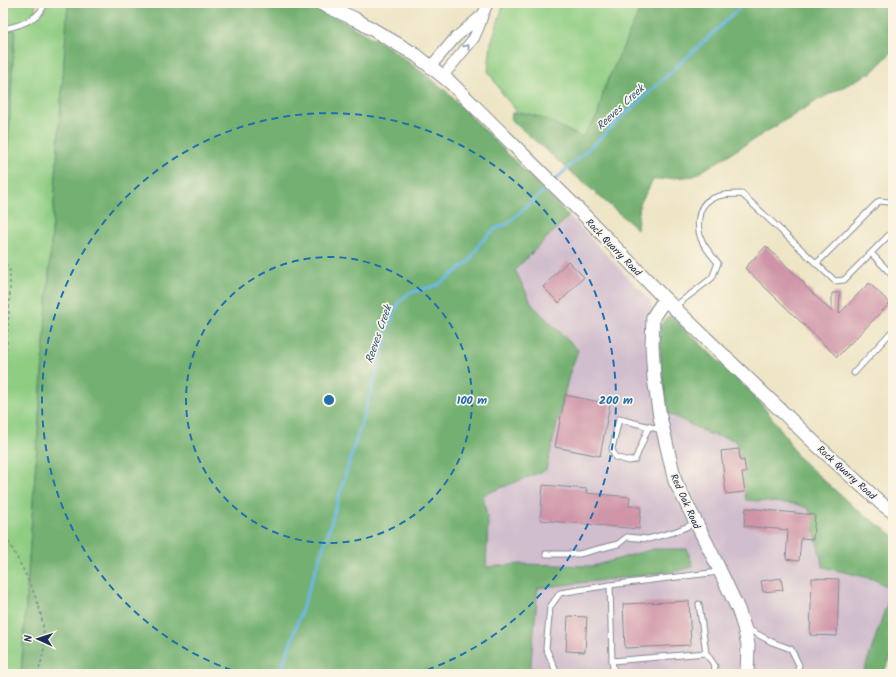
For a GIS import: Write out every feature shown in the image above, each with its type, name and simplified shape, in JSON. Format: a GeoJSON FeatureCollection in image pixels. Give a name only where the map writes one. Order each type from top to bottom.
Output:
{"type":"FeatureCollection","features":[{"type":"Feature","properties":{"kind":"street","name":"Rock Quarry Road"},"geometry":{"type":"LineString","coordinates":[[320,3],[355,19],[416,55],[443,76],[585,216],[669,303],[819,447],[882,504],[893,512]]}},
{"type":"Feature","properties":{"kind":"street"},"geometry":{"type":"LineString","coordinates":[[443,76],[478,32],[488,3]]}},
{"type":"Feature","properties":{"kind":"street"},"geometry":{"type":"LineString","coordinates":[[431,66],[463,31],[483,14]]}},
{"type":"Feature","properties":{"kind":"street","name":"Red Oak Road"},"geometry":{"type":"LineString","coordinates":[[669,303],[652,317],[654,378],[663,430],[675,481],[738,609],[748,645],[747,674]]}},
{"type":"Feature","properties":{"kind":"lane"},"geometry":{"type":"LineString","coordinates":[[3,29],[27,21],[43,9],[46,3]]}},
{"type":"Feature","properties":{"kind":"lane"},"geometry":{"type":"LineString","coordinates":[[669,303],[712,278],[718,264],[703,242],[698,225],[702,210],[710,199],[724,194],[742,194],[834,281],[844,280],[893,231]]}},
{"type":"Feature","properties":{"kind":"lane"},"geometry":{"type":"LineString","coordinates":[[816,264],[879,201],[889,202],[893,205]]}},
{"type":"Feature","properties":{"kind":"lane"},"geometry":{"type":"LineString","coordinates":[[871,253],[893,276]]}},
{"type":"Feature","properties":{"kind":"lane"},"geometry":{"type":"LineString","coordinates":[[854,373],[893,330]]}},
{"type":"Feature","properties":{"kind":"lane"},"geometry":{"type":"LineString","coordinates":[[649,426],[635,460],[629,461],[615,457],[612,449],[619,419],[649,426],[663,430]]}},
{"type":"Feature","properties":{"kind":"lane"},"geometry":{"type":"LineString","coordinates":[[546,554],[579,554],[618,544],[627,537],[648,539],[674,532],[696,523]]}},
{"type":"Feature","properties":{"kind":"lane"},"geometry":{"type":"LineString","coordinates":[[557,674],[546,648],[550,607],[560,593],[610,585],[720,572]]}},
{"type":"Feature","properties":{"kind":"lane"},"geometry":{"type":"LineString","coordinates":[[610,585],[612,661],[614,674]]}},
{"type":"Feature","properties":{"kind":"lane"},"geometry":{"type":"LineString","coordinates":[[699,604],[706,653],[715,666],[714,674]]}},
{"type":"Feature","properties":{"kind":"lane"},"geometry":{"type":"LineString","coordinates":[[744,627],[772,642],[791,649],[799,665],[797,674]]}},
{"type":"Feature","properties":{"kind":"lane"},"geometry":{"type":"LineString","coordinates":[[612,661],[706,653]]}},
{"type":"Feature","properties":{"kind":"path"},"geometry":{"type":"LineString","coordinates":[[3,259],[10,270],[5,371],[6,414],[3,441]]}},
{"type":"Feature","properties":{"kind":"path"},"geometry":{"type":"LineString","coordinates":[[3,531],[24,570],[38,602],[44,628],[44,646],[38,674]]}},
{"type":"Feature","properties":{"kind":"shaded area"},"geometry":{"type":"Polygon","coordinates":[[[569,216],[650,300],[660,325],[661,366],[668,413],[708,434],[736,440],[746,500],[797,504],[809,509],[823,567],[873,579],[892,589],[863,674],[530,674],[538,588],[605,580],[653,549],[593,566],[522,564],[485,568],[488,523],[483,495],[546,470],[569,375],[578,350],[533,306],[515,270],[569,216]]]}},
{"type":"Feature","properties":{"kind":"green space"},"geometry":{"type":"Polygon","coordinates":[[[3,3],[36,3],[35,12],[44,3],[68,3],[21,674],[3,674],[3,226],[15,30],[3,31],[3,3]]]}},
{"type":"Feature","properties":{"kind":"green space"},"geometry":{"type":"Polygon","coordinates":[[[68,3],[301,3],[339,19],[390,48],[445,90],[569,216],[515,270],[533,306],[578,350],[569,375],[546,470],[483,495],[488,523],[486,567],[522,564],[593,566],[653,549],[687,549],[693,566],[679,571],[538,588],[530,674],[21,674],[68,3]]]}},
{"type":"Feature","properties":{"kind":"green space"},"geometry":{"type":"Polygon","coordinates":[[[504,3],[643,3],[604,89],[598,115],[582,138],[552,123],[522,112],[518,113],[504,96],[488,71],[491,43],[504,3]]]}},
{"type":"Feature","properties":{"kind":"green space"},"geometry":{"type":"Polygon","coordinates":[[[643,3],[893,3],[893,51],[872,72],[820,99],[694,176],[653,180],[640,204],[637,229],[511,120],[512,113],[530,114],[548,120],[582,137],[598,115],[604,89],[643,3]]]}},
{"type":"Feature","properties":{"kind":"green space"},"geometry":{"type":"Polygon","coordinates":[[[15,30],[3,226],[3,33],[15,30]]]}},
{"type":"Feature","properties":{"kind":"green space"},"geometry":{"type":"Polygon","coordinates":[[[670,315],[755,396],[783,432],[798,457],[856,509],[893,535],[893,655],[882,674],[863,674],[892,589],[873,579],[823,567],[809,509],[797,504],[746,500],[736,440],[709,434],[668,413],[661,366],[660,325],[670,315]]]}},
{"type":"Feature","properties":{"kind":"building"},"geometry":{"type":"Polygon","coordinates":[[[766,246],[832,312],[832,293],[840,293],[839,314],[869,283],[890,303],[837,357],[745,268],[766,246]]]}},
{"type":"Feature","properties":{"kind":"building"},"geometry":{"type":"Polygon","coordinates":[[[568,261],[584,277],[559,303],[543,287],[568,261]]]}},
{"type":"Feature","properties":{"kind":"building"},"geometry":{"type":"Polygon","coordinates":[[[565,395],[610,404],[600,456],[555,447],[565,395]]]}},
{"type":"Feature","properties":{"kind":"building"},"geometry":{"type":"Polygon","coordinates":[[[739,449],[740,461],[744,460],[746,473],[742,473],[745,492],[726,494],[721,451],[739,449]]]}},
{"type":"Feature","properties":{"kind":"building"},"geometry":{"type":"Polygon","coordinates":[[[543,485],[587,489],[586,493],[630,497],[629,506],[641,507],[639,529],[540,520],[543,485]]]}},
{"type":"Feature","properties":{"kind":"building"},"geometry":{"type":"Polygon","coordinates":[[[746,508],[815,515],[813,539],[801,538],[799,561],[786,559],[788,530],[744,526],[746,508]]]}},
{"type":"Feature","properties":{"kind":"building"},"geometry":{"type":"Polygon","coordinates":[[[781,578],[783,590],[763,592],[761,581],[781,578]]]}},
{"type":"Feature","properties":{"kind":"building"},"geometry":{"type":"Polygon","coordinates":[[[812,578],[839,579],[837,636],[810,635],[812,578]]]}},
{"type":"Feature","properties":{"kind":"building"},"geometry":{"type":"Polygon","coordinates":[[[689,601],[691,645],[625,648],[623,604],[689,601]]]}},
{"type":"Feature","properties":{"kind":"building"},"geometry":{"type":"Polygon","coordinates":[[[568,616],[587,617],[585,652],[566,651],[568,616]]]}},
{"type":"Feature","properties":{"kind":"waterway","name":"Reeves Creek"},"geometry":{"type":"LineString","coordinates":[[555,180],[745,3]]}},
{"type":"Feature","properties":{"kind":"waterway","name":"Reeves Creek"},"geometry":{"type":"LineString","coordinates":[[280,674],[327,536],[386,341],[386,333],[399,302],[409,293],[437,285],[469,262],[480,243],[495,229],[507,224],[549,186]]}}]}
